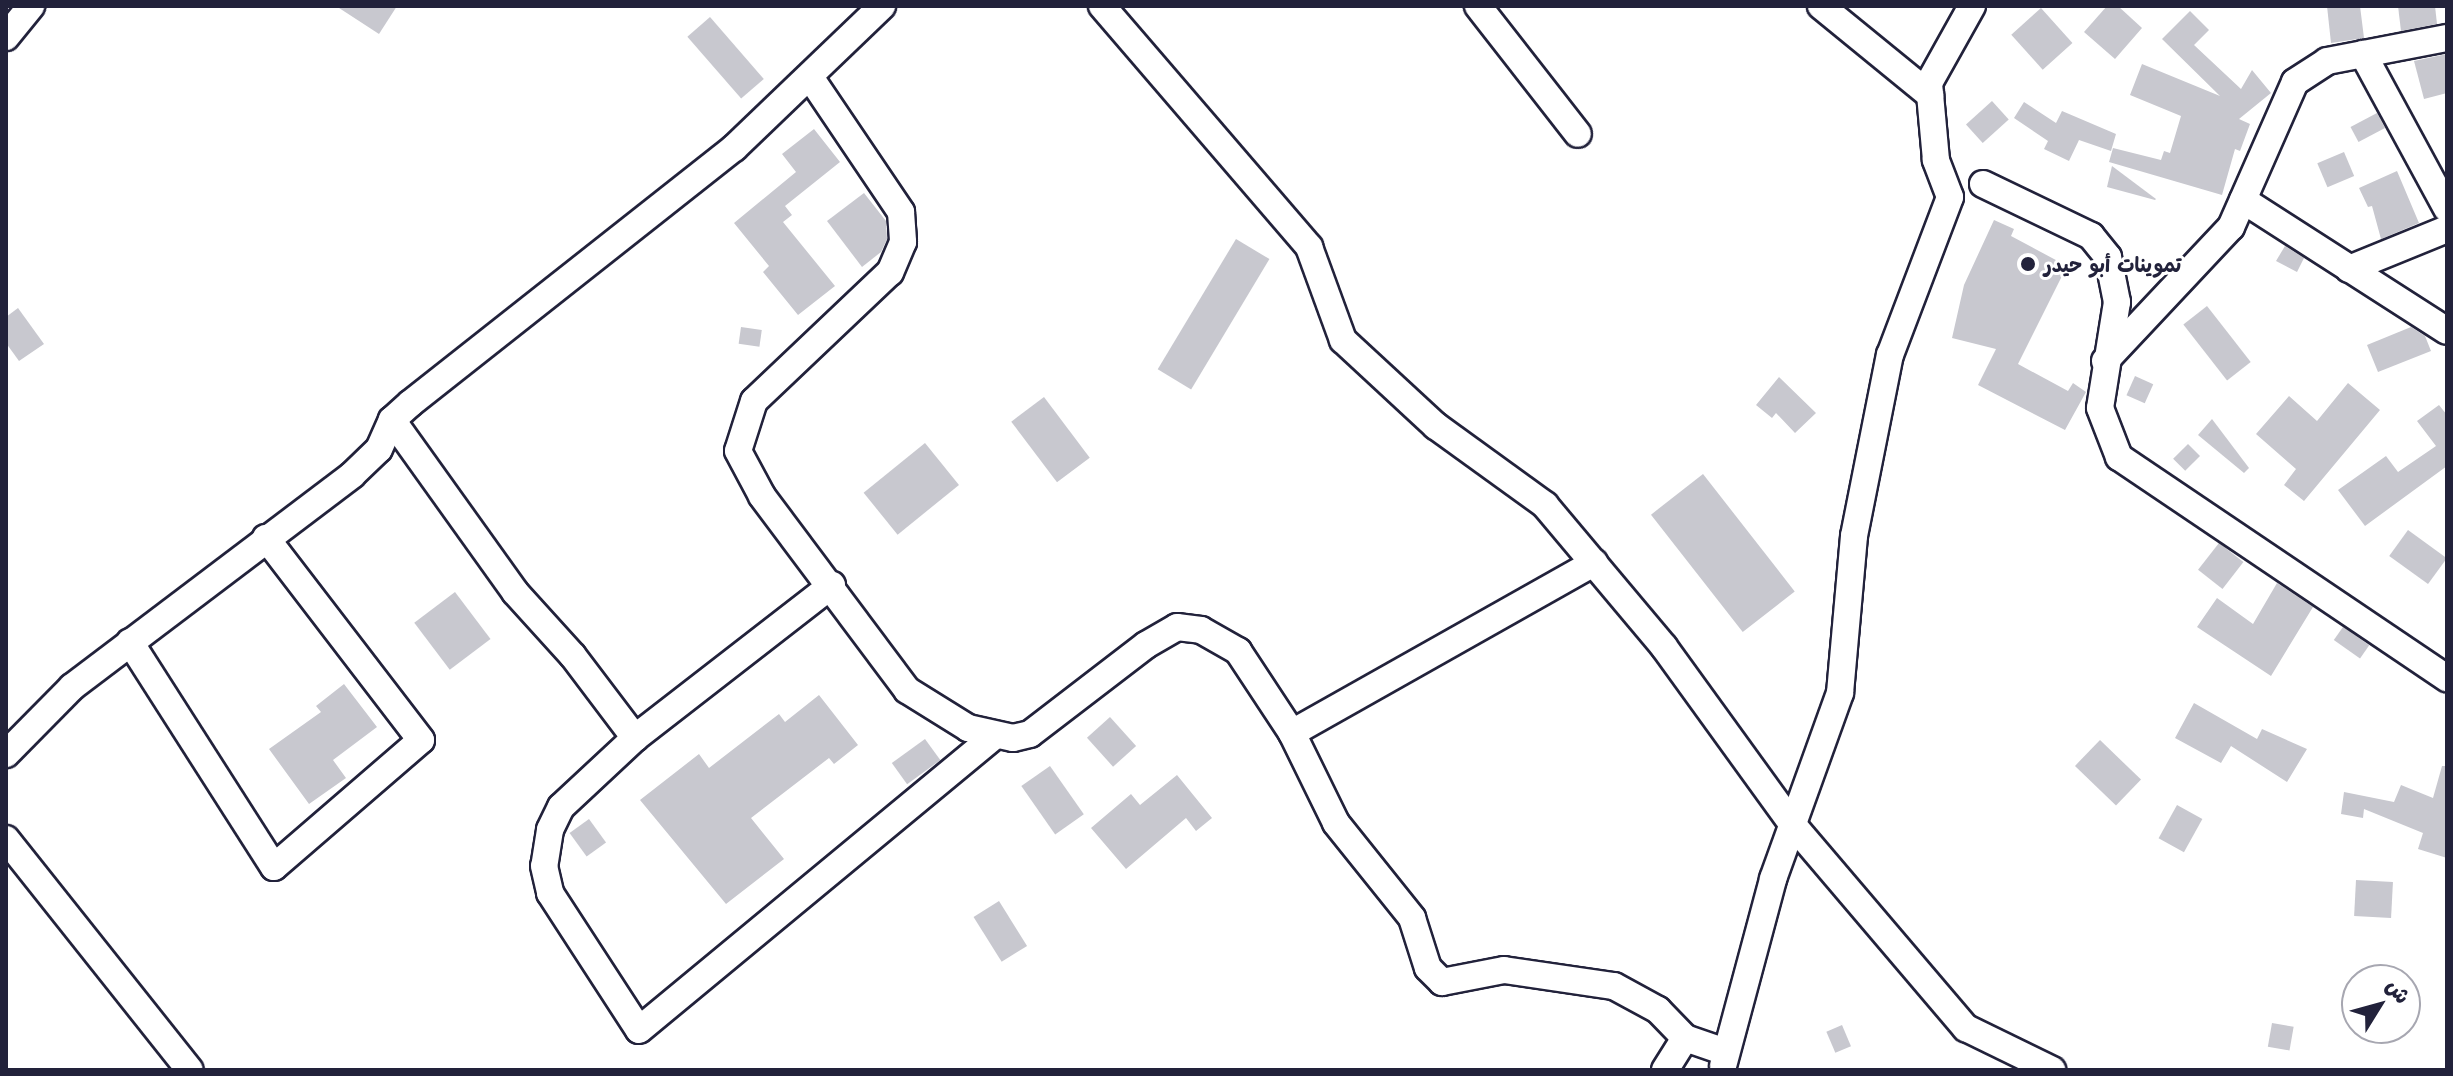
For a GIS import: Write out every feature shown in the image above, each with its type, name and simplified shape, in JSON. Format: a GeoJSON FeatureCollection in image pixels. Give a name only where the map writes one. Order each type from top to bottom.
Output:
{"type":"FeatureCollection","features":[{"type":"Feature","properties":{"kind":"street"},"geometry":{"type":"LineString","coordinates":[[6,37],[31,6]]}},
{"type":"Feature","properties":{"kind":"street"},"geometry":{"type":"LineString","coordinates":[[6,754],[72,687],[352,475],[379,449],[392,420],[734,148],[882,6]]}},
{"type":"Feature","properties":{"kind":"street"},"geometry":{"type":"LineString","coordinates":[[1102,6],[1309,247],[1343,340],[1436,426],[1545,505],[1664,647],[1793,825],[1966,1028],[2052,1070]]}},
{"type":"Feature","properties":{"kind":"street"},"geometry":{"type":"LineString","coordinates":[[1478,6],[1578,134]]}},
{"type":"Feature","properties":{"kind":"street"},"geometry":{"type":"LineString","coordinates":[[1821,6],[1930,95]]}},
{"type":"Feature","properties":{"kind":"street"},"geometry":{"type":"LineString","coordinates":[[810,77],[901,212],[903,242],[890,272],[754,401],[738,451],[762,496],[832,585],[907,690],[993,737],[1030,734],[1177,627],[1201,630],[1238,651],[1292,733],[1336,823],[1412,918],[1428,968],[1442,982],[1504,970],[1614,986],[1658,1010],[1685,1038],[1724,1061],[1793,825],[1840,693],[1854,536],[1890,355],[1950,197],[1936,160],[1929,83],[1972,6]]}},
{"type":"Feature","properties":{"kind":"street"},"geometry":{"type":"LineString","coordinates":[[2105,361],[2212,250],[2243,200],[2295,82],[2315,66],[2447,38]]}},
{"type":"Feature","properties":{"kind":"street"},"geometry":{"type":"LineString","coordinates":[[2363,54],[2447,209]]}},
{"type":"Feature","properties":{"kind":"street"},"geometry":{"type":"LineString","coordinates":[[1983,184],[2091,236],[2108,257],[2117,302],[2105,361],[2100,408],[2119,457],[2447,678]]}},
{"type":"Feature","properties":{"kind":"street"},"geometry":{"type":"LineString","coordinates":[[2243,200],[2447,331]]}},
{"type":"Feature","properties":{"kind":"street"},"geometry":{"type":"LineString","coordinates":[[2349,269],[2447,229]]}},
{"type":"Feature","properties":{"kind":"street"},"geometry":{"type":"LineString","coordinates":[[392,420],[515,592],[573,656],[635,738]]}},
{"type":"Feature","properties":{"kind":"street"},"geometry":{"type":"LineString","coordinates":[[130,642],[274,867],[421,740],[266,538]]}},
{"type":"Feature","properties":{"kind":"street"},"geometry":{"type":"LineString","coordinates":[[1292,733],[1594,563]]}},
{"type":"Feature","properties":{"kind":"street"},"geometry":{"type":"LineString","coordinates":[[832,585],[635,738],[561,807],[544,866],[550,893],[639,1030],[993,737]]}},
{"type":"Feature","properties":{"kind":"street"},"geometry":{"type":"LineString","coordinates":[[6,839],[190,1070]]}},
{"type":"Feature","properties":{"kind":"street"},"geometry":{"type":"LineString","coordinates":[[1665,1070],[1685,1038]]}},
{"type":"Feature","properties":{"kind":"building"},"geometry":{"type":"Polygon","coordinates":[[[336,6],[397,6],[379,34],[336,6]]]}},
{"type":"Feature","properties":{"kind":"building"},"geometry":{"type":"Polygon","coordinates":[[[2107,6],[2118,6],[2142,28],[2115,59],[2084,32],[2107,6]]]}},
{"type":"Feature","properties":{"kind":"building"},"geometry":{"type":"Polygon","coordinates":[[[2327,6],[2360,6],[2364,38],[2331,43],[2327,6]]]}},
{"type":"Feature","properties":{"kind":"building"},"geometry":{"type":"Polygon","coordinates":[[[2398,6],[2435,6],[2437,24],[2401,31],[2398,6]]]}},
{"type":"Feature","properties":{"kind":"building"},"geometry":{"type":"Polygon","coordinates":[[[2041,8],[2072,43],[2043,70],[2011,35],[2041,8]]]}},
{"type":"Feature","properties":{"kind":"building"},"geometry":{"type":"Polygon","coordinates":[[[2190,11],[2209,30],[2194,45],[2241,89],[2252,70],[2271,93],[2239,119],[2250,124],[2240,151],[2235,149],[2222,195],[2109,162],[2113,148],[2161,160],[2164,151],[2170,153],[2181,116],[2130,95],[2142,64],[2220,96],[2162,39],[2190,11]]]}},
{"type":"Feature","properties":{"kind":"building"},"geometry":{"type":"Polygon","coordinates":[[[710,17],[764,79],[741,99],[687,37],[710,17]]]}},
{"type":"Feature","properties":{"kind":"building"},"geometry":{"type":"Polygon","coordinates":[[[2447,54],[2447,93],[2424,99],[2414,61],[2447,54]]]}},
{"type":"Feature","properties":{"kind":"building"},"geometry":{"type":"Polygon","coordinates":[[[1992,101],[2009,120],[1983,143],[1966,124],[1992,101]]]}},
{"type":"Feature","properties":{"kind":"building"},"geometry":{"type":"Polygon","coordinates":[[[2024,102],[2056,123],[2062,111],[2116,134],[2111,151],[2079,140],[2069,161],[2044,149],[2048,141],[2014,118],[2024,102]]]}},
{"type":"Feature","properties":{"kind":"building"},"geometry":{"type":"Polygon","coordinates":[[[2377,113],[2385,128],[2358,142],[2351,127],[2377,113]]]}},
{"type":"Feature","properties":{"kind":"building"},"geometry":{"type":"Polygon","coordinates":[[[814,129],[840,162],[785,206],[792,215],[783,222],[835,286],[798,315],[763,272],[769,266],[734,223],[796,172],[782,154],[814,129]]]}},
{"type":"Feature","properties":{"kind":"building"},"geometry":{"type":"Polygon","coordinates":[[[2344,152],[2354,176],[2327,187],[2317,163],[2344,152]]]}},
{"type":"Feature","properties":{"kind":"building"},"geometry":{"type":"Polygon","coordinates":[[[2112,166],[2156,199],[2107,187],[2112,166]]]}},
{"type":"Feature","properties":{"kind":"building"},"geometry":{"type":"Polygon","coordinates":[[[2397,171],[2419,223],[2381,239],[2372,206],[2368,207],[2359,188],[2397,171]]]}},
{"type":"Feature","properties":{"kind":"building"},"geometry":{"type":"Polygon","coordinates":[[[864,193],[886,221],[887,239],[881,252],[862,267],[827,221],[864,193]]]}},
{"type":"Feature","properties":{"kind":"building"},"geometry":{"type":"Polygon","coordinates":[[[1994,220],[2014,229],[2011,236],[2067,266],[2018,364],[2068,391],[2073,383],[2086,392],[2065,430],[1978,385],[1996,349],[1952,338],[1964,285],[1994,220]]]}},
{"type":"Feature","properties":{"kind":"building"},"geometry":{"type":"Polygon","coordinates":[[[1236,239],[1269,259],[1191,389],[1158,369],[1236,239]]]}},
{"type":"Feature","properties":{"kind":"building"},"geometry":{"type":"Polygon","coordinates":[[[2285,246],[2304,258],[2297,272],[2276,261],[2285,246]]]}},
{"type":"Feature","properties":{"kind":"building"},"geometry":{"type":"Polygon","coordinates":[[[2207,306],[2251,362],[2227,380],[2183,324],[2207,306]]]}},
{"type":"Feature","properties":{"kind":"building"},"geometry":{"type":"Polygon","coordinates":[[[18,308],[44,344],[19,361],[6,343],[6,317],[18,308]]]}},
{"type":"Feature","properties":{"kind":"building"},"geometry":{"type":"Polygon","coordinates":[[[741,327],[762,330],[759,347],[739,344],[741,327]]]}},
{"type":"Feature","properties":{"kind":"building"},"geometry":{"type":"Polygon","coordinates":[[[2411,327],[2425,336],[2431,351],[2378,372],[2367,345],[2411,327]]]}},
{"type":"Feature","properties":{"kind":"building"},"geometry":{"type":"Polygon","coordinates":[[[2135,376],[2153,384],[2145,403],[2126,395],[2135,376]]]}},
{"type":"Feature","properties":{"kind":"building"},"geometry":{"type":"Polygon","coordinates":[[[1779,377],[1816,413],[1795,433],[1776,413],[1772,418],[1756,405],[1779,377]]]}},
{"type":"Feature","properties":{"kind":"building"},"geometry":{"type":"Polygon","coordinates":[[[2348,383],[2380,410],[2304,501],[2284,485],[2296,469],[2256,434],[2289,396],[2317,421],[2348,383]]]}},
{"type":"Feature","properties":{"kind":"building"},"geometry":{"type":"Polygon","coordinates":[[[1044,397],[1090,458],[1057,482],[1011,422],[1044,397]]]}},
{"type":"Feature","properties":{"kind":"building"},"geometry":{"type":"Polygon","coordinates":[[[2439,405],[2447,415],[2447,466],[2365,526],[2338,490],[2386,456],[2398,472],[2436,446],[2417,421],[2439,405]]]}},
{"type":"Feature","properties":{"kind":"building"},"geometry":{"type":"Polygon","coordinates":[[[2212,419],[2249,468],[2244,473],[2198,435],[2212,419]]]}},
{"type":"Feature","properties":{"kind":"building"},"geometry":{"type":"Polygon","coordinates":[[[925,443],[959,485],[898,535],[864,493],[925,443]]]}},
{"type":"Feature","properties":{"kind":"building"},"geometry":{"type":"Polygon","coordinates":[[[2188,444],[2200,456],[2185,471],[2173,459],[2188,444]]]}},
{"type":"Feature","properties":{"kind":"building"},"geometry":{"type":"Polygon","coordinates":[[[1703,474],[1795,591],[1743,632],[1651,515],[1703,474]]]}},
{"type":"Feature","properties":{"kind":"building"},"geometry":{"type":"Polygon","coordinates":[[[2408,530],[2447,558],[2428,584],[2389,556],[2408,530]]]}},
{"type":"Feature","properties":{"kind":"building"},"geometry":{"type":"Polygon","coordinates":[[[2219,543],[2243,562],[2222,589],[2198,570],[2219,543]]]}},
{"type":"Feature","properties":{"kind":"building"},"geometry":{"type":"Polygon","coordinates":[[[2277,583],[2313,607],[2271,676],[2197,627],[2217,598],[2253,624],[2277,583]]]}},
{"type":"Feature","properties":{"kind":"building"},"geometry":{"type":"Polygon","coordinates":[[[455,592],[491,639],[450,670],[414,623],[455,592]]]}},
{"type":"Feature","properties":{"kind":"building"},"geometry":{"type":"Polygon","coordinates":[[[2343,627],[2369,645],[2360,658],[2334,640],[2343,627]]]}},
{"type":"Feature","properties":{"kind":"building"},"geometry":{"type":"Polygon","coordinates":[[[344,684],[377,727],[333,760],[346,778],[309,804],[269,749],[321,712],[316,706],[344,684]]]}},
{"type":"Feature","properties":{"kind":"building"},"geometry":{"type":"Polygon","coordinates":[[[819,695],[858,745],[834,764],[829,758],[751,818],[784,859],[726,904],[640,800],[699,754],[709,768],[779,714],[785,722],[819,695]]]}},
{"type":"Feature","properties":{"kind":"building"},"geometry":{"type":"Polygon","coordinates":[[[2194,703],[2257,739],[2262,729],[2307,749],[2287,782],[2231,746],[2221,763],[2175,738],[2194,703]]]}},
{"type":"Feature","properties":{"kind":"building"},"geometry":{"type":"Polygon","coordinates":[[[1110,717],[1136,746],[1113,767],[1087,738],[1110,717]]]}},
{"type":"Feature","properties":{"kind":"building"},"geometry":{"type":"Polygon","coordinates":[[[925,739],[940,760],[907,784],[892,763],[925,739]]]}},
{"type":"Feature","properties":{"kind":"building"},"geometry":{"type":"Polygon","coordinates":[[[2100,740],[2141,780],[2116,805],[2075,766],[2100,740]]]}},
{"type":"Feature","properties":{"kind":"building"},"geometry":{"type":"Polygon","coordinates":[[[1050,766],[1084,814],[1055,834],[1021,786],[1050,766]]]}},
{"type":"Feature","properties":{"kind":"building"},"geometry":{"type":"Polygon","coordinates":[[[2442,766],[2447,766],[2447,858],[2418,849],[2423,833],[2364,809],[2363,818],[2341,814],[2344,792],[2394,802],[2401,785],[2433,798],[2442,766]]]}},
{"type":"Feature","properties":{"kind":"building"},"geometry":{"type":"Polygon","coordinates":[[[1177,775],[1212,818],[1196,831],[1186,818],[1126,869],[1091,828],[1131,794],[1140,805],[1177,775]]]}},
{"type":"Feature","properties":{"kind":"building"},"geometry":{"type":"Polygon","coordinates":[[[2177,805],[2202,819],[2184,852],[2159,838],[2177,805]]]}},
{"type":"Feature","properties":{"kind":"building"},"geometry":{"type":"Polygon","coordinates":[[[589,819],[606,842],[587,857],[570,833],[589,819]]]}},
{"type":"Feature","properties":{"kind":"building"},"geometry":{"type":"Polygon","coordinates":[[[2356,880],[2393,882],[2391,918],[2354,916],[2356,880]]]}},
{"type":"Feature","properties":{"kind":"building"},"geometry":{"type":"Polygon","coordinates":[[[999,901],[1027,946],[1002,962],[974,917],[999,901]]]}},
{"type":"Feature","properties":{"kind":"building"},"geometry":{"type":"Polygon","coordinates":[[[2272,1023],[2294,1027],[2289,1050],[2268,1047],[2272,1023]]]}},
{"type":"Feature","properties":{"kind":"building"},"geometry":{"type":"Polygon","coordinates":[[[1842,1025],[1851,1046],[1835,1053],[1826,1032],[1842,1025]]]}},
{"type":"Feature","properties":{"kind":"place","name":"تموينات أبو حيدر"},"geometry":{"type":"Point","coordinates":[2028,264]}}]}
